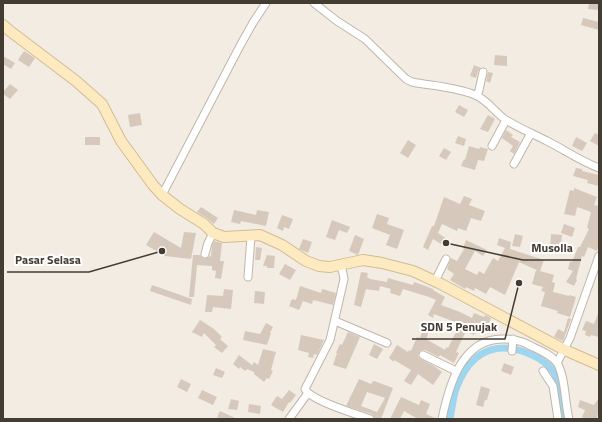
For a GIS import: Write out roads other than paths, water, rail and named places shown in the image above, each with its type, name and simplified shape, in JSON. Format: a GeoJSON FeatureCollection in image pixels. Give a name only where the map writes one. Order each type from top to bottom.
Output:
{"type":"FeatureCollection","features":[{"type":"Feature","properties":{"kind":"street"},"geometry":{"type":"LineString","coordinates":[[162,195],[241,44],[266,3]]}},
{"type":"Feature","properties":{"kind":"street"},"geometry":{"type":"LineString","coordinates":[[314,3],[337,21],[365,39],[406,79],[412,82],[460,90],[477,96],[490,105],[506,120],[571,155],[599,168]]}},
{"type":"Feature","properties":{"kind":"street"},"geometry":{"type":"LineString","coordinates":[[3,25],[76,81],[102,104],[121,141],[153,186],[162,195],[180,209],[204,224],[213,233],[224,237],[260,235],[282,245],[306,261],[319,266],[330,267],[363,260],[413,271],[501,314],[565,350],[599,365]]}},
{"type":"Feature","properties":{"kind":"street"},"geometry":{"type":"LineString","coordinates":[[477,96],[483,72]]}},
{"type":"Feature","properties":{"kind":"street"},"geometry":{"type":"LineString","coordinates":[[492,146],[506,120]]}},
{"type":"Feature","properties":{"kind":"street"},"geometry":{"type":"LineString","coordinates":[[514,164],[531,133]]}},
{"type":"Feature","properties":{"kind":"street"},"geometry":{"type":"LineString","coordinates":[[206,254],[208,243],[213,233]]}},
{"type":"Feature","properties":{"kind":"street"},"geometry":{"type":"LineString","coordinates":[[248,277],[251,236]]}},
{"type":"Feature","properties":{"kind":"street"},"geometry":{"type":"LineString","coordinates":[[557,363],[565,350],[596,271],[599,256]]}},
{"type":"Feature","properties":{"kind":"street"},"geometry":{"type":"LineString","coordinates":[[435,281],[446,259]]}},
{"type":"Feature","properties":{"kind":"street"},"geometry":{"type":"LineString","coordinates":[[341,264],[344,279],[330,340],[305,389],[308,394],[338,408],[370,419]]}},
{"type":"Feature","properties":{"kind":"street"},"geometry":{"type":"LineString","coordinates":[[335,321],[387,344]]}},
{"type":"Feature","properties":{"kind":"street"},"geometry":{"type":"LineString","coordinates":[[442,419],[449,388],[456,371],[467,355],[480,345],[492,340],[513,340],[526,343],[544,353],[557,363],[561,374],[563,415]]}},
{"type":"Feature","properties":{"kind":"street"},"geometry":{"type":"LineString","coordinates":[[512,350],[513,340]]}},
{"type":"Feature","properties":{"kind":"street"},"geometry":{"type":"LineString","coordinates":[[423,355],[456,371]]}},
{"type":"Feature","properties":{"kind":"street"},"geometry":{"type":"LineString","coordinates":[[543,371],[553,386],[563,415]]}},
{"type":"Feature","properties":{"kind":"street"},"geometry":{"type":"LineString","coordinates":[[289,419],[308,394]]}},
{"type":"Feature","properties":{"kind":"waterway"},"geometry":{"type":"LineString","coordinates":[[450,419],[456,389],[467,368],[473,360],[481,354],[499,348],[510,348],[522,351],[539,359],[553,371],[558,381],[563,419]]}},
{"type":"Feature","properties":{"kind":"place","name":"Musolla"},"geometry":{"type":"Point","coordinates":[446,243]}},
{"type":"Feature","properties":{"kind":"place","name":"Pasar Selasa"},"geometry":{"type":"Point","coordinates":[162,251]}},
{"type":"Feature","properties":{"kind":"place","name":"SDN 5 Penujak"},"geometry":{"type":"Point","coordinates":[519,283]}}]}
